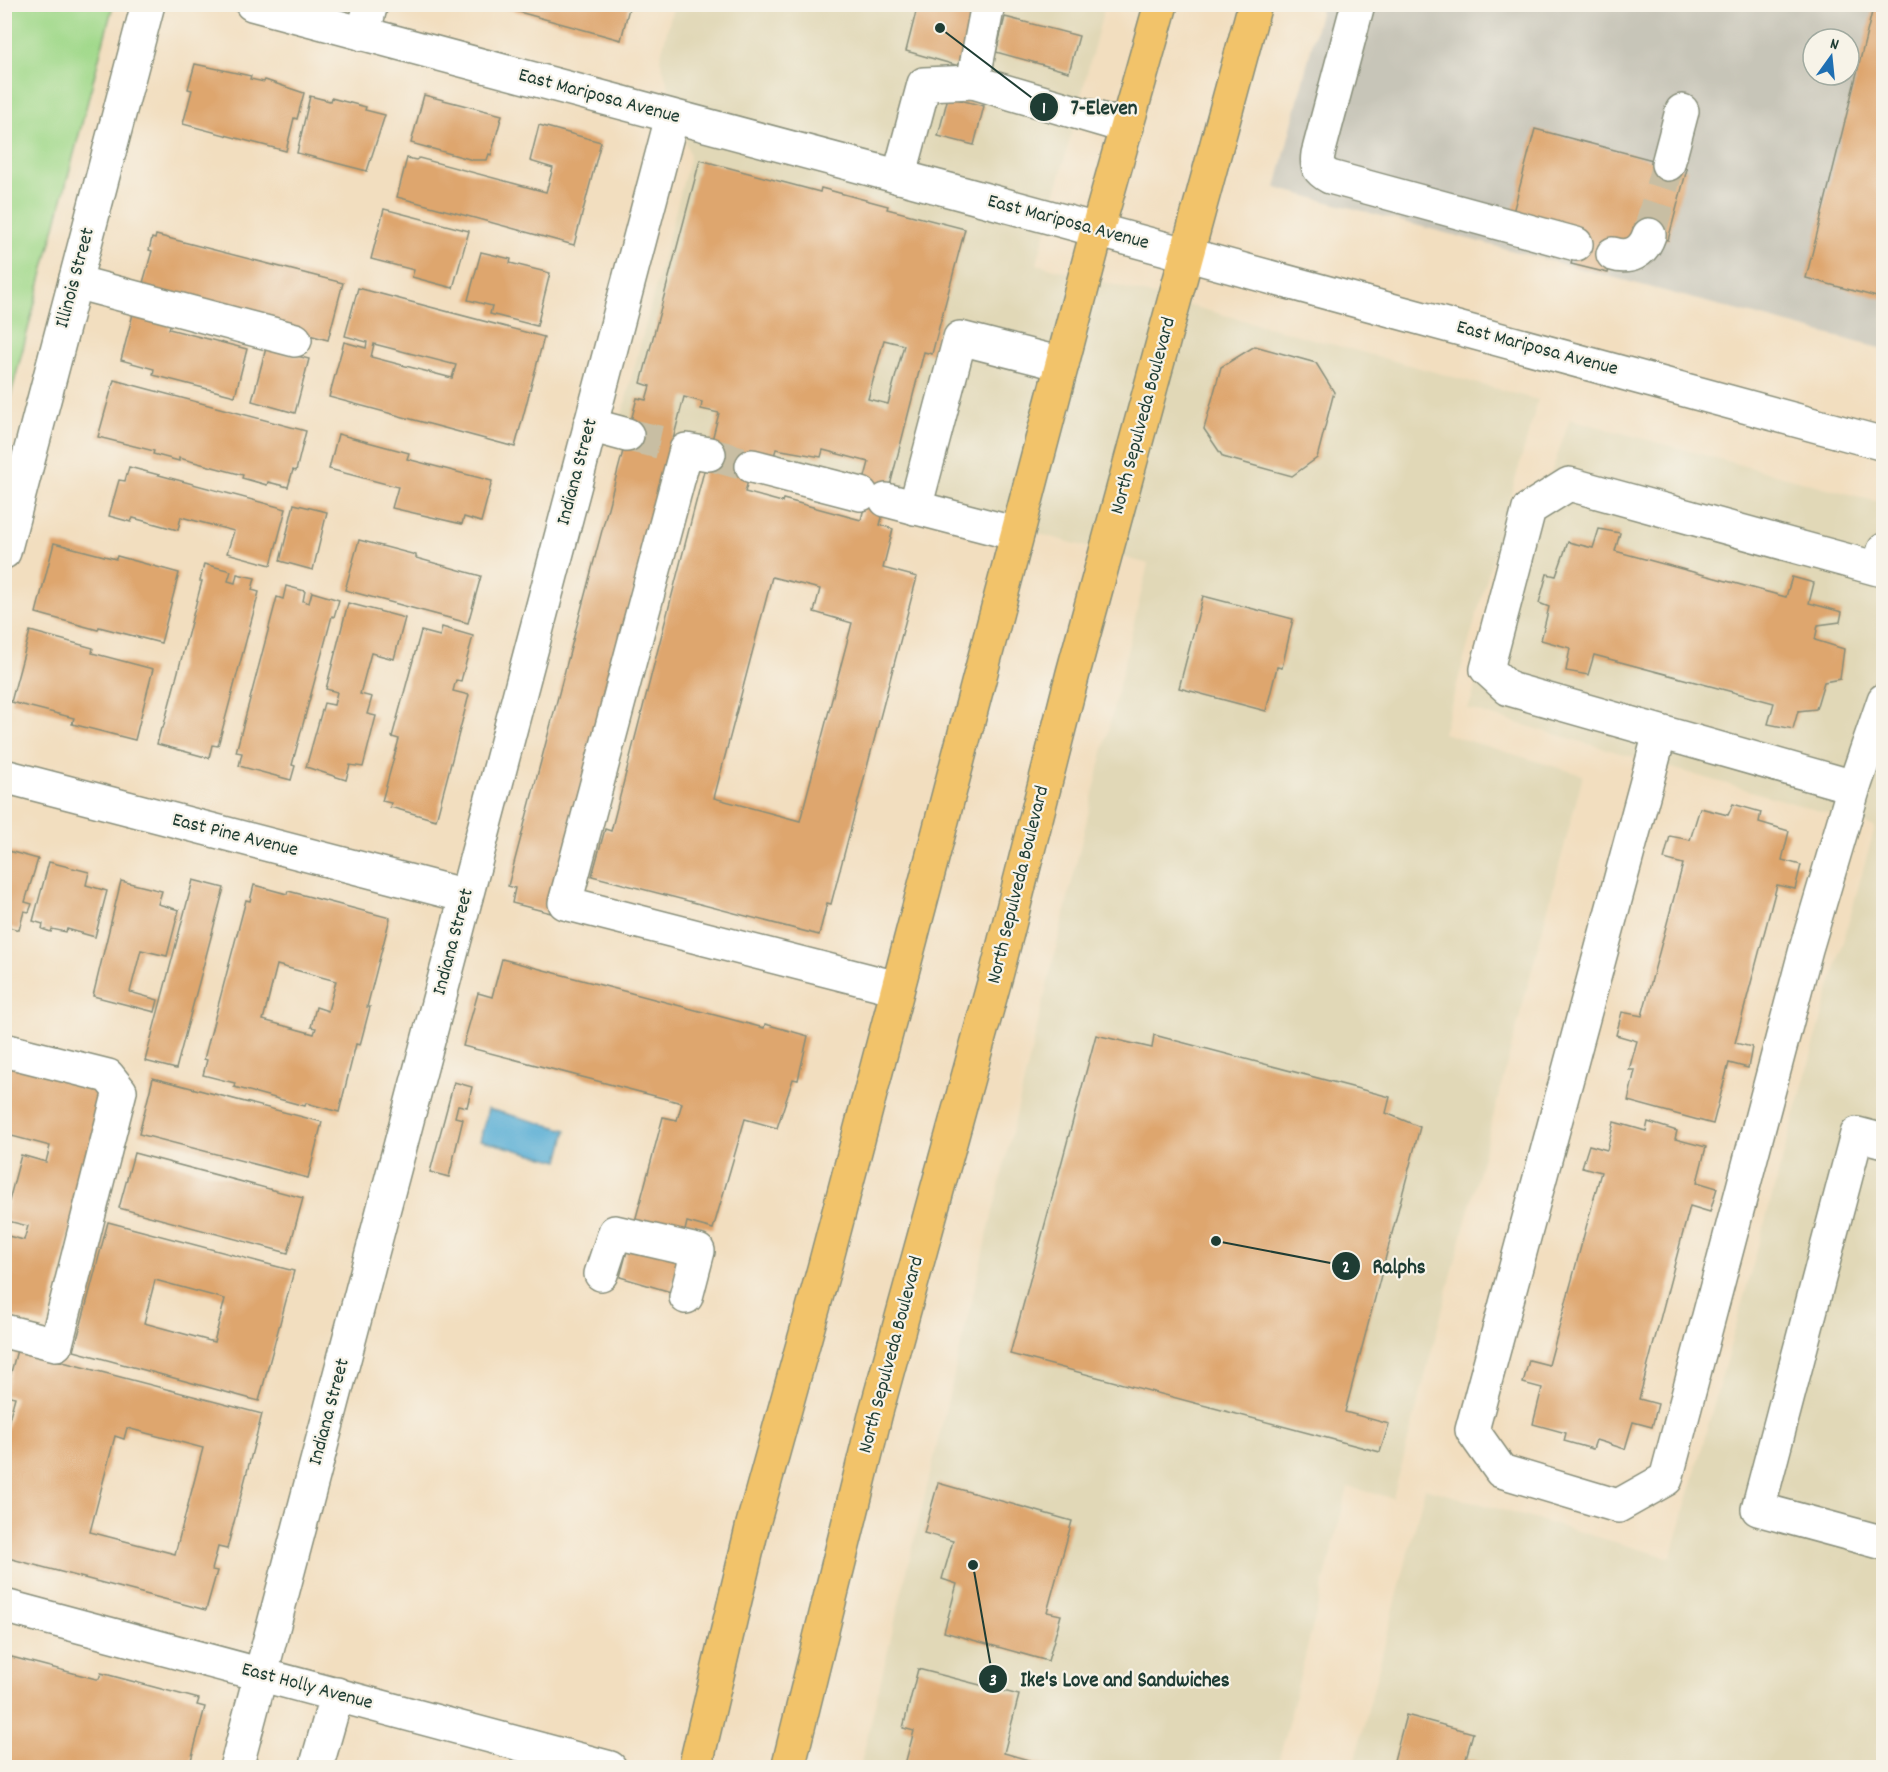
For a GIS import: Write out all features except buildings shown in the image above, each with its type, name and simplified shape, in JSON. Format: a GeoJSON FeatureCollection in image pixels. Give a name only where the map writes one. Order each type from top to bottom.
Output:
{"type":"FeatureCollection","features":[{"type":"Feature","properties":{"kind":"highway"},"geometry":{"type":"LineString","coordinates":[[695,1767],[753,1524],[824,1269],[1062,364],[1161,4]]}},
{"type":"Feature","properties":{"kind":"highway","name":"North Sepulveda Boulevard"},"geometry":{"type":"LineString","coordinates":[[788,1767],[876,1412],[994,983],[1073,674],[1255,4]]}},
{"type":"Feature","properties":{"kind":"street","name":"Illinois Street"},"geometry":{"type":"LineString","coordinates":[[4,552],[148,4]]}},
{"type":"Feature","properties":{"kind":"street","name":"East Mariposa Avenue"},"geometry":{"type":"LineString","coordinates":[[252,4],[367,19],[672,117],[1188,254],[1884,444]]}},
{"type":"Feature","properties":{"kind":"street"},"geometry":{"type":"LineString","coordinates":[[973,82],[988,4]]}},
{"type":"Feature","properties":{"kind":"street"},"geometry":{"type":"LineString","coordinates":[[1358,4],[1317,154],[1316,164],[1321,172],[1341,180],[1576,244]]}},
{"type":"Feature","properties":{"kind":"street"},"geometry":{"type":"LineString","coordinates":[[899,177],[924,84],[973,82],[1127,127]]}},
{"type":"Feature","properties":{"kind":"street"},"geometry":{"type":"LineString","coordinates":[[1668,164],[1682,111]]}},
{"type":"Feature","properties":{"kind":"street","name":"Indiana Street"},"geometry":{"type":"LineString","coordinates":[[236,1767],[672,117]]}},
{"type":"Feature","properties":{"kind":"street"},"geometry":{"type":"LineString","coordinates":[[1612,254],[1623,257],[1634,255],[1647,241],[1649,235]]}},
{"type":"Feature","properties":{"kind":"street"},"geometry":{"type":"LineString","coordinates":[[75,282],[295,340]]}},
{"type":"Feature","properties":{"kind":"street"},"geometry":{"type":"LineString","coordinates":[[887,500],[960,338],[1062,364]]}},
{"type":"Feature","properties":{"kind":"street"},"geometry":{"type":"LineString","coordinates":[[590,425],[627,435]]}},
{"type":"Feature","properties":{"kind":"street"},"geometry":{"type":"LineString","coordinates":[[689,450],[565,903],[897,988]]}},
{"type":"Feature","properties":{"kind":"street"},"geometry":{"type":"LineString","coordinates":[[752,466],[1017,534]]}},
{"type":"Feature","properties":{"kind":"street"},"geometry":{"type":"LineString","coordinates":[[1854,787],[1509,689],[1487,669],[1529,509],[1569,484],[1882,566]]}},
{"type":"Feature","properties":{"kind":"street"},"geometry":{"type":"LineString","coordinates":[[1660,733],[1472,1430],[1501,1471],[1618,1506],[1666,1479],[1806,949],[1854,787],[1884,700]]}},
{"type":"Feature","properties":{"kind":"street","name":"East Pine Avenue"},"geometry":{"type":"LineString","coordinates":[[4,776],[466,896]]}},
{"type":"Feature","properties":{"kind":"street"},"geometry":{"type":"LineString","coordinates":[[4,1050],[108,1076],[120,1091],[56,1344],[4,1331]]}},
{"type":"Feature","properties":{"kind":"street"},"geometry":{"type":"LineString","coordinates":[[1884,1141],[1857,1134],[1758,1509],[1884,1543]]}},
{"type":"Feature","properties":{"kind":"street"},"geometry":{"type":"LineString","coordinates":[[601,1274],[615,1232],[698,1251],[686,1297]]}},
{"type":"Feature","properties":{"kind":"street","name":"East Holly Avenue"},"geometry":{"type":"LineString","coordinates":[[4,1606],[337,1694],[566,1762],[610,1767]]}},
{"type":"Feature","properties":{"kind":"street"},"geometry":{"type":"LineString","coordinates":[[322,1766],[337,1694]]}},
{"type":"Feature","properties":{"kind":"shaded area"},"geometry":{"type":"Polygon","coordinates":[[[674,4],[1105,5],[1037,264],[1538,400],[1443,733],[1583,775],[1393,1498],[1348,1487],[1277,1767],[860,1767],[1148,564],[621,418],[690,156],[660,59],[674,4]]]}},
{"type":"Feature","properties":{"kind":"shaded area"},"geometry":{"type":"Polygon","coordinates":[[[1322,5],[1883,5],[1883,349],[1276,188],[1322,5]]]}},
{"type":"Feature","properties":{"kind":"shaded area"},"geometry":{"type":"Polygon","coordinates":[[[1570,419],[1883,503],[1883,1767],[1353,1768],[1425,1488],[1671,1558],[1875,827],[1468,709],[1570,419]]]}},
{"type":"Feature","properties":{"kind":"green space"},"geometry":{"type":"Polygon","coordinates":[[[4,5],[113,5],[5,417],[4,5]]]}},
{"type":"Feature","properties":{"kind":"water"},"geometry":{"type":"Polygon","coordinates":[[[488,1109],[567,1130],[559,1161],[480,1140],[488,1109]]]}},
{"type":"Feature","properties":{"kind":"tunnel"},"geometry":{"type":"LineString","coordinates":[[1649,235],[1668,164]]}},
{"type":"Feature","properties":{"kind":"tunnel"},"geometry":{"type":"LineString","coordinates":[[627,435],[672,445]]}},
{"type":"Feature","properties":{"kind":"tunnel"},"geometry":{"type":"LineString","coordinates":[[709,454],[752,466]]}},
{"type":"Feature","properties":{"kind":"place","name":"7-Eleven"},"geometry":{"type":"Point","coordinates":[940,28]}},
{"type":"Feature","properties":{"kind":"place","name":"Ralphs"},"geometry":{"type":"Point","coordinates":[1216,1241]}},
{"type":"Feature","properties":{"kind":"place","name":"Ike's Love and Sandwiches"},"geometry":{"type":"Point","coordinates":[973,1565]}}]}
